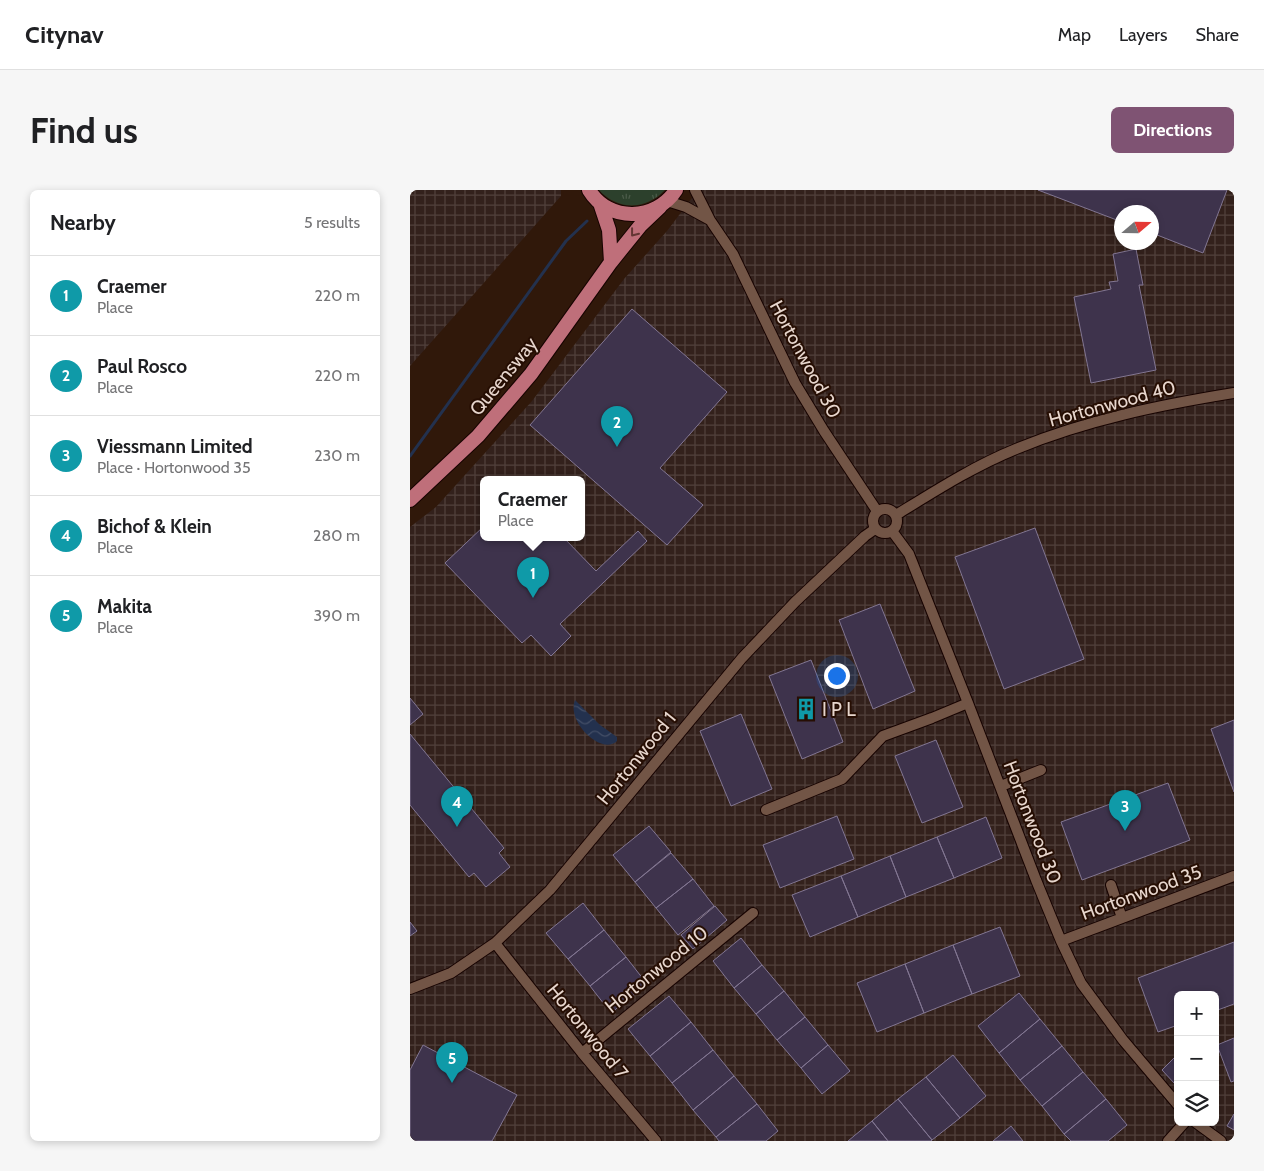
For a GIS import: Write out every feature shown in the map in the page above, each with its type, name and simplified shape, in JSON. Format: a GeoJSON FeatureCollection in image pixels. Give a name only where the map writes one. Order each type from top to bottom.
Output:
{"type":"FeatureCollection","features":[{"type":"Feature","properties":{"kind":"main road"},"geometry":{"type":"LineString","coordinates":[[590,190],[600,203],[608,230],[610,262]]}},
{"type":"Feature","properties":{"kind":"main road"},"geometry":{"type":"LineString","coordinates":[[600,203],[619,213],[640,214],[668,199]]}},
{"type":"Feature","properties":{"kind":"main road","name":"Queensway"},"geometry":{"type":"LineString","coordinates":[[410,500],[478,436],[531,374],[610,262],[640,226],[668,199]]}},
{"type":"Feature","properties":{"kind":"street","name":"Hortonwood 30"},"geometry":{"type":"LineString","coordinates":[[695,190],[710,220],[719,230],[733,254],[795,383],[824,431],[877,510]]}},
{"type":"Feature","properties":{"kind":"street","name":"Hortonwood 30"},"geometry":{"type":"LineString","coordinates":[[668,199],[710,220]]}},
{"type":"Feature","properties":{"kind":"street","name":"Hortonwood 40"},"geometry":{"type":"LineString","coordinates":[[896,515],[944,486],[1015,450],[1059,433],[1088,423],[1144,410],[1234,393]]}},
{"type":"Feature","properties":{"kind":"street"},"geometry":{"type":"LineString","coordinates":[[890,509],[896,515],[897,525],[892,531],[885,533],[875,529],[872,521],[877,510],[890,509]]}},
{"type":"Feature","properties":{"kind":"street","name":"Hortonwood 1"},"geometry":{"type":"LineString","coordinates":[[410,990],[451,973],[495,942],[550,890],[742,658],[795,602],[865,536],[875,529]]}},
{"type":"Feature","properties":{"kind":"street","name":"Hortonwood 30"},"geometry":{"type":"LineString","coordinates":[[892,531],[909,554],[1061,941],[1081,983],[1123,1040],[1174,1100]]}},
{"type":"Feature","properties":{"kind":"street"},"geometry":{"type":"LineString","coordinates":[[766,810],[842,779],[883,736],[968,702]]}},
{"type":"Feature","properties":{"kind":"street"},"geometry":{"type":"LineString","coordinates":[[1000,786],[1041,770]]}},
{"type":"Feature","properties":{"kind":"street","name":"Hortonwood 35"},"geometry":{"type":"LineString","coordinates":[[1061,941],[1234,876]]}},
{"type":"Feature","properties":{"kind":"street"},"geometry":{"type":"LineString","coordinates":[[1111,885],[1122,918]]}},
{"type":"Feature","properties":{"kind":"street","name":"Hortonwood 10"},"geometry":{"type":"LineString","coordinates":[[582,1053],[753,913]]}},
{"type":"Feature","properties":{"kind":"street","name":"Hortonwood 7"},"geometry":{"type":"LineString","coordinates":[[495,942],[582,1053],[656,1141]]}},
{"type":"Feature","properties":{"kind":"street"},"geometry":{"type":"LineString","coordinates":[[1168,1141],[1181,1126]]}},
{"type":"Feature","properties":{"kind":"street"},"geometry":{"type":"LineString","coordinates":[[1201,1126],[1222,1141]]}},
{"type":"Feature","properties":{"kind":"shaded area"},"geometry":{"type":"Polygon","coordinates":[[[410,190],[561,190],[561,196],[410,366],[410,190]]]}},
{"type":"Feature","properties":{"kind":"shaded area"},"geometry":{"type":"Polygon","coordinates":[[[698,190],[1234,190],[1234,1141],[410,1141],[410,527],[436,507],[532,401],[624,279],[667,231],[698,190]]]}},
{"type":"Feature","properties":{"kind":"green space"},"geometry":{"type":"Polygon","coordinates":[[[599,190],[665,190],[657,197],[641,204],[623,205],[607,197],[599,190]]]}},
{"type":"Feature","properties":{"kind":"water"},"geometry":{"type":"Polygon","coordinates":[[[575,700],[600,725],[617,737],[617,741],[611,744],[603,744],[587,734],[580,727],[576,718],[575,700]]]}},
{"type":"Feature","properties":{"kind":"building"},"geometry":{"type":"Polygon","coordinates":[[[1038,190],[1227,190],[1203,253],[1159,236],[1159,205],[1114,205],[1114,219],[1038,190]]]}},
{"type":"Feature","properties":{"kind":"building"},"geometry":{"type":"Polygon","coordinates":[[[1136,250],[1143,285],[1139,285],[1156,370],[1091,383],[1074,297],[1111,289],[1109,282],[1118,281],[1113,254],[1136,250]]]}},
{"type":"Feature","properties":{"kind":"building"},"geometry":{"type":"Polygon","coordinates":[[[632,309],[727,392],[660,468],[703,505],[667,545],[530,425],[632,309]]]}},
{"type":"Feature","properties":{"kind":"building"},"geometry":{"type":"Polygon","coordinates":[[[1035,528],[1084,659],[1004,689],[955,557],[1035,528]]]}},
{"type":"Feature","properties":{"kind":"building"},"geometry":{"type":"Polygon","coordinates":[[[480,530],[480,541],[567,541],[596,571],[638,531],[647,541],[560,624],[571,636],[551,656],[531,635],[522,643],[445,563],[480,530]]]}},
{"type":"Feature","properties":{"kind":"building"},"geometry":{"type":"Polygon","coordinates":[[[880,604],[915,691],[873,709],[839,620],[880,604]]]}},
{"type":"Feature","properties":{"kind":"building","name":"I P L"},"geometry":{"type":"Polygon","coordinates":[[[811,660],[843,742],[802,759],[769,676],[811,660]]]}},
{"type":"Feature","properties":{"kind":"building"},"geometry":{"type":"Polygon","coordinates":[[[410,698],[423,714],[410,725],[410,698]]]}},
{"type":"Feature","properties":{"kind":"building"},"geometry":{"type":"Polygon","coordinates":[[[741,714],[772,789],[731,806],[700,731],[741,714]]]}},
{"type":"Feature","properties":{"kind":"building"},"geometry":{"type":"Polygon","coordinates":[[[1234,720],[1234,792],[1211,729],[1234,720]]]}},
{"type":"Feature","properties":{"kind":"building"},"geometry":{"type":"Polygon","coordinates":[[[410,734],[504,848],[499,853],[510,867],[486,887],[474,873],[469,877],[410,805],[410,734]]]}},
{"type":"Feature","properties":{"kind":"building"},"geometry":{"type":"Polygon","coordinates":[[[936,740],[963,807],[922,823],[895,756],[936,740]]]}},
{"type":"Feature","properties":{"kind":"building"},"geometry":{"type":"Polygon","coordinates":[[[1168,783],[1190,840],[1082,880],[1061,822],[1168,783]]]}},
{"type":"Feature","properties":{"kind":"building"},"geometry":{"type":"Polygon","coordinates":[[[837,816],[854,859],[780,888],[763,845],[837,816]]]}},
{"type":"Feature","properties":{"kind":"building"},"geometry":{"type":"Polygon","coordinates":[[[986,817],[1002,858],[954,878],[937,837],[986,817]]]}},
{"type":"Feature","properties":{"kind":"building"},"geometry":{"type":"Polygon","coordinates":[[[649,826],[671,852],[635,882],[613,855],[649,826]]]}},
{"type":"Feature","properties":{"kind":"building"},"geometry":{"type":"Polygon","coordinates":[[[937,837],[954,878],[906,897],[890,856],[937,837]]]}},
{"type":"Feature","properties":{"kind":"building"},"geometry":{"type":"Polygon","coordinates":[[[671,853],[693,879],[656,908],[635,882],[671,853]]]}},
{"type":"Feature","properties":{"kind":"building"},"geometry":{"type":"Polygon","coordinates":[[[890,856],[906,897],[858,917],[841,876],[890,856]]]}},
{"type":"Feature","properties":{"kind":"building"},"geometry":{"type":"Polygon","coordinates":[[[841,876],[858,917],[810,937],[792,895],[841,876]]]}},
{"type":"Feature","properties":{"kind":"building"},"geometry":{"type":"Polygon","coordinates":[[[693,879],[714,906],[678,935],[656,908],[693,879]]]}},
{"type":"Feature","properties":{"kind":"building"},"geometry":{"type":"Polygon","coordinates":[[[583,903],[604,930],[568,959],[546,933],[583,903]]]}},
{"type":"Feature","properties":{"kind":"building"},"geometry":{"type":"Polygon","coordinates":[[[715,906],[727,920],[693,949],[681,935],[715,906]]]}},
{"type":"Feature","properties":{"kind":"building"},"geometry":{"type":"Polygon","coordinates":[[[410,922],[417,931],[410,936],[410,922]]]}},
{"type":"Feature","properties":{"kind":"building"},"geometry":{"type":"Polygon","coordinates":[[[1000,927],[1020,976],[972,994],[953,945],[1000,927]]]}},
{"type":"Feature","properties":{"kind":"building"},"geometry":{"type":"Polygon","coordinates":[[[604,930],[626,957],[590,986],[568,959],[604,930]]]}},
{"type":"Feature","properties":{"kind":"building"},"geometry":{"type":"Polygon","coordinates":[[[741,938],[762,965],[734,988],[713,961],[741,938]]]}},
{"type":"Feature","properties":{"kind":"building"},"geometry":{"type":"Polygon","coordinates":[[[1234,942],[1234,1004],[1219,1010],[1219,991],[1174,991],[1174,1026],[1158,1032],[1138,978],[1234,942]]]}},
{"type":"Feature","properties":{"kind":"building"},"geometry":{"type":"Polygon","coordinates":[[[953,945],[972,994],[924,1013],[905,964],[953,945]]]}},
{"type":"Feature","properties":{"kind":"building"},"geometry":{"type":"Polygon","coordinates":[[[626,957],[647,984],[611,1013],[590,986],[626,957]]]}},
{"type":"Feature","properties":{"kind":"building"},"geometry":{"type":"Polygon","coordinates":[[[905,964],[924,1013],[877,1032],[857,983],[905,964]]]}},
{"type":"Feature","properties":{"kind":"building"},"geometry":{"type":"Polygon","coordinates":[[[762,965],[784,991],[756,1014],[734,988],[762,965]]]}},
{"type":"Feature","properties":{"kind":"building"},"geometry":{"type":"Polygon","coordinates":[[[784,991],[805,1017],[777,1040],[756,1014],[784,991]]]}},
{"type":"Feature","properties":{"kind":"building"},"geometry":{"type":"Polygon","coordinates":[[[1019,993],[1040,1019],[999,1053],[978,1026],[1019,993]]]}},
{"type":"Feature","properties":{"kind":"building"},"geometry":{"type":"Polygon","coordinates":[[[669,996],[691,1022],[650,1056],[628,1029],[669,996]]]}},
{"type":"Feature","properties":{"kind":"building"},"geometry":{"type":"Polygon","coordinates":[[[805,1017],[828,1045],[801,1068],[777,1040],[805,1017]]]}},
{"type":"Feature","properties":{"kind":"building"},"geometry":{"type":"Polygon","coordinates":[[[1040,1019],[1062,1046],[1020,1080],[999,1053],[1040,1019]]]}},
{"type":"Feature","properties":{"kind":"building"},"geometry":{"type":"Polygon","coordinates":[[[691,1022],[713,1050],[672,1083],[650,1056],[691,1022]]]}},
{"type":"Feature","properties":{"kind":"building"},"geometry":{"type":"Polygon","coordinates":[[[1234,1038],[1234,1081],[1231,1082],[1219,1050],[1219,1044],[1234,1038]]]}},
{"type":"Feature","properties":{"kind":"building"},"geometry":{"type":"Polygon","coordinates":[[[423,1045],[517,1095],[492,1141],[410,1141],[410,1070],[423,1045]]]}},
{"type":"Feature","properties":{"kind":"building"},"geometry":{"type":"Polygon","coordinates":[[[828,1045],[850,1071],[822,1094],[801,1068],[828,1045]]]}},
{"type":"Feature","properties":{"kind":"building"},"geometry":{"type":"Polygon","coordinates":[[[1062,1046],[1083,1072],[1042,1106],[1020,1080],[1062,1046]]]}},
{"type":"Feature","properties":{"kind":"building"},"geometry":{"type":"Polygon","coordinates":[[[713,1050],[734,1076],[693,1110],[672,1083],[713,1050]]]}},
{"type":"Feature","properties":{"kind":"building"},"geometry":{"type":"Polygon","coordinates":[[[953,1055],[986,1096],[960,1118],[926,1077],[953,1055]]]}},
{"type":"Feature","properties":{"kind":"building"},"geometry":{"type":"Polygon","coordinates":[[[1174,1058],[1174,1083],[1162,1070],[1174,1058]]]}},
{"type":"Feature","properties":{"kind":"building"},"geometry":{"type":"Polygon","coordinates":[[[1083,1072],[1106,1099],[1064,1134],[1042,1106],[1083,1072]]]}},
{"type":"Feature","properties":{"kind":"building"},"geometry":{"type":"Polygon","coordinates":[[[734,1076],[757,1104],[716,1137],[693,1110],[734,1076]]]}},
{"type":"Feature","properties":{"kind":"building"},"geometry":{"type":"Polygon","coordinates":[[[926,1077],[960,1118],[932,1140],[898,1099],[926,1077]]]}},
{"type":"Feature","properties":{"kind":"building"},"geometry":{"type":"Polygon","coordinates":[[[898,1099],[931,1141],[888,1141],[872,1121],[898,1099]]]}},
{"type":"Feature","properties":{"kind":"building"},"geometry":{"type":"Polygon","coordinates":[[[1106,1099],[1127,1125],[1108,1141],[1071,1141],[1064,1134],[1106,1099]]]}},
{"type":"Feature","properties":{"kind":"building"},"geometry":{"type":"Polygon","coordinates":[[[757,1104],[778,1131],[766,1141],[719,1141],[716,1137],[757,1104]]]}},
{"type":"Feature","properties":{"kind":"building"},"geometry":{"type":"Polygon","coordinates":[[[1234,1114],[1234,1130],[1227,1126],[1234,1114]]]}},
{"type":"Feature","properties":{"kind":"building"},"geometry":{"type":"Polygon","coordinates":[[[872,1121],[888,1141],[848,1141],[872,1121]]]}},
{"type":"Feature","properties":{"kind":"building"},"geometry":{"type":"Polygon","coordinates":[[[1011,1126],[1023,1141],[993,1141],[1011,1126]]]}},
{"type":"Feature","properties":{"kind":"waterway"},"geometry":{"type":"LineString","coordinates":[[410,456],[566,241],[587,221]]}},
{"type":"Feature","properties":{"kind":"place","name":"Paul Rosco"},"geometry":{"type":"Point","coordinates":[617,447]}},
{"type":"Feature","properties":{"kind":"place","name":"Craemer"},"geometry":{"type":"Point","coordinates":[533,598]}},
{"type":"Feature","properties":{"kind":"place","name":"I P L"},"geometry":{"type":"Point","coordinates":[806,709]}},
{"type":"Feature","properties":{"kind":"place","name":"Bichof & Klein"},"geometry":{"type":"Point","coordinates":[457,827]}},
{"type":"Feature","properties":{"kind":"place","name":"Viessmann Limited"},"geometry":{"type":"Point","coordinates":[1125,831]}},
{"type":"Feature","properties":{"kind":"place","name":"Makita"},"geometry":{"type":"Point","coordinates":[452,1083]}}]}
